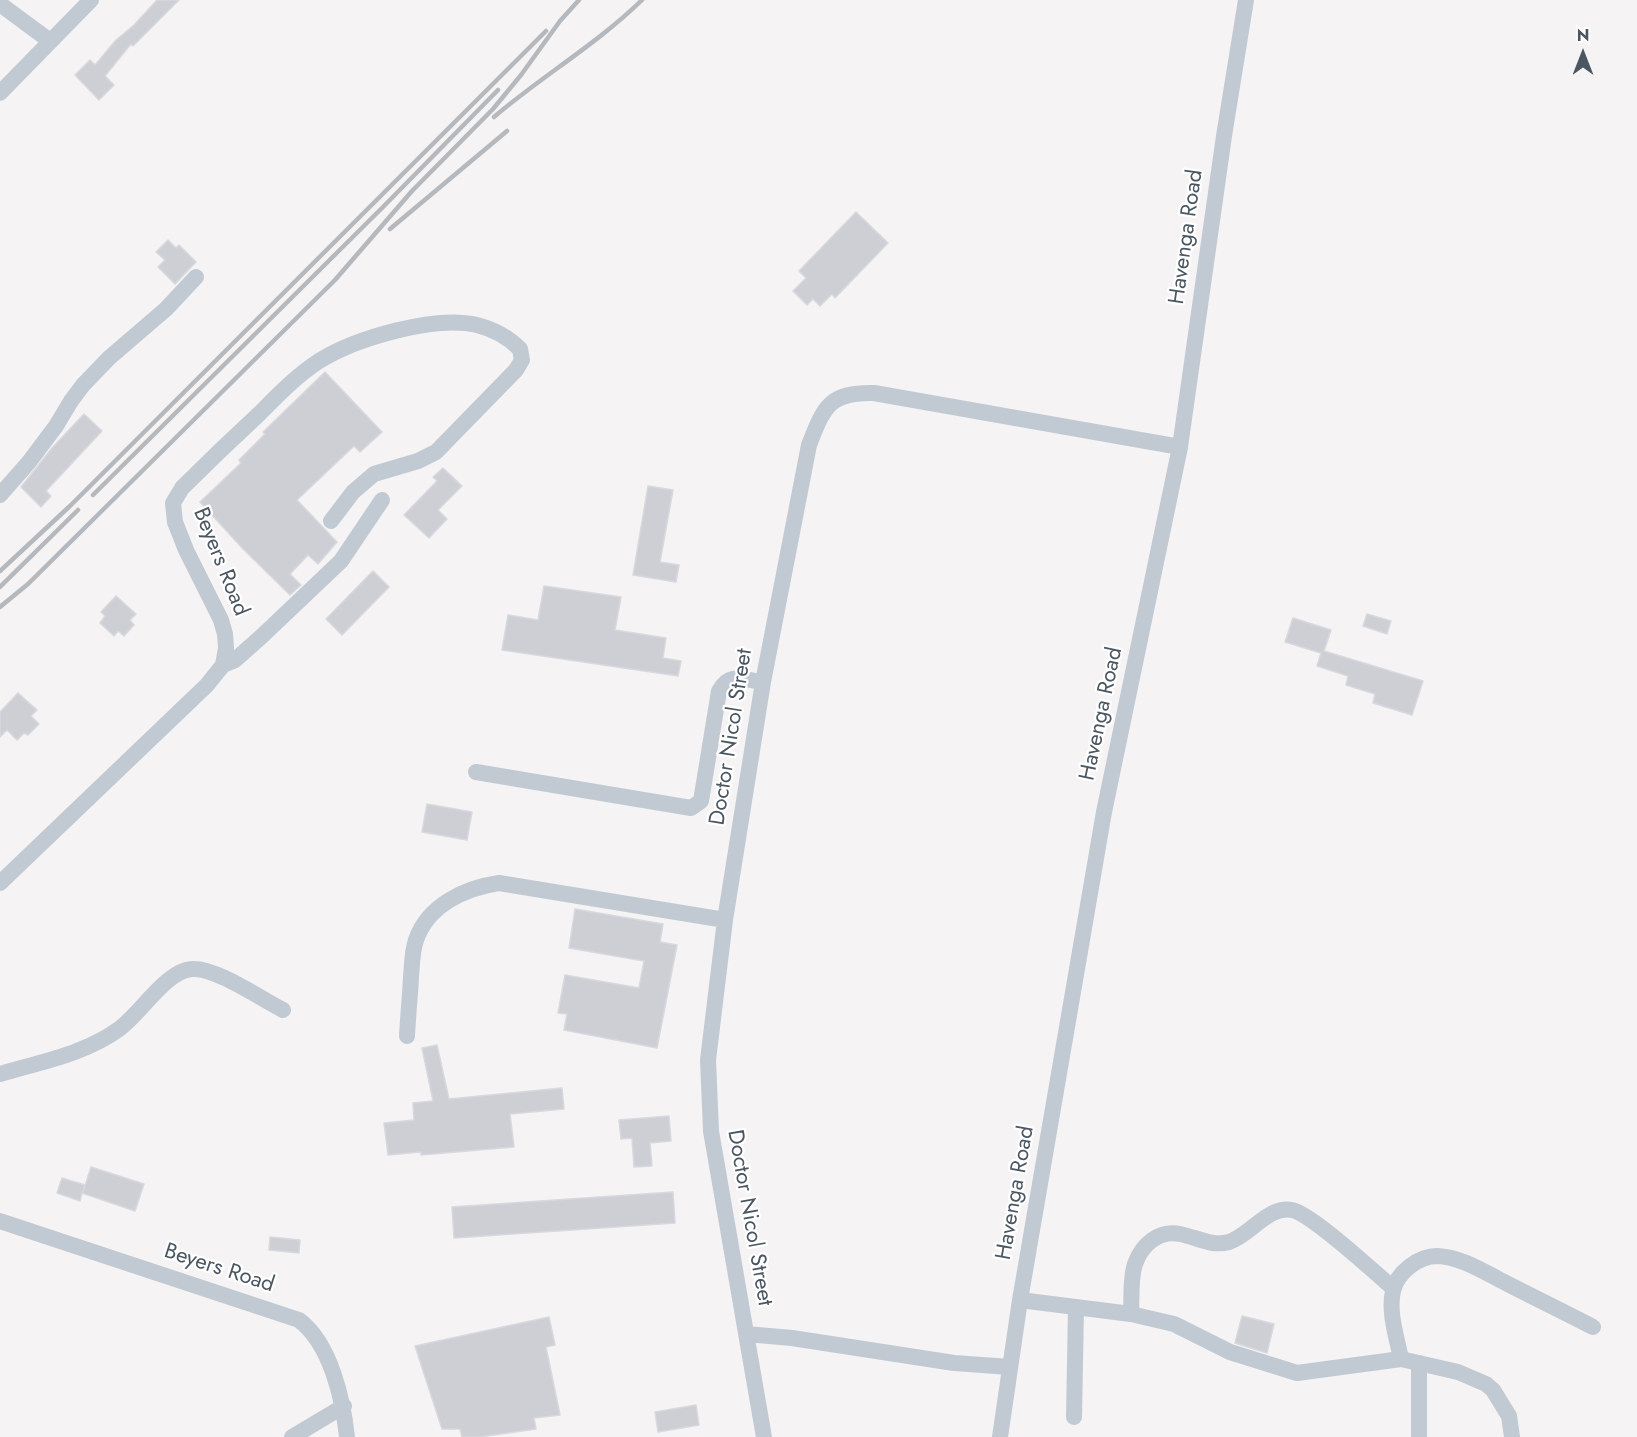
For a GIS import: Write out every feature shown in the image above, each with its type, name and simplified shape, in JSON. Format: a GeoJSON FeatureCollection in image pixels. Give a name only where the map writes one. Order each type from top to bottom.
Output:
{"type":"FeatureCollection","features":[{"type":"Feature","properties":{"kind":"street"},"geometry":{"type":"LineString","coordinates":[[0,93],[91,0]]}},
{"type":"Feature","properties":{"kind":"street","name":"Havenga Road"},"geometry":{"type":"LineString","coordinates":[[1000,1437],[1020,1300],[1104,812],[1180,447],[1224,136],[1246,0]]}},
{"type":"Feature","properties":{"kind":"street"},"geometry":{"type":"LineString","coordinates":[[0,4],[50,41]]}},
{"type":"Feature","properties":{"kind":"street"},"geometry":{"type":"LineString","coordinates":[[0,495],[29,462],[83,385],[109,358],[166,309],[196,277]]}},
{"type":"Feature","properties":{"kind":"street","name":"Beyers Road"},"geometry":{"type":"LineString","coordinates":[[223,665],[226,648],[221,620],[186,550],[175,522],[173,503],[182,488],[297,378],[320,360],[347,347],[422,325],[452,323],[488,328],[515,344],[522,355],[522,360],[516,370],[443,447],[428,457],[374,474],[353,492],[331,521]]}},
{"type":"Feature","properties":{"kind":"street","name":"Doctor Nicol Street"},"geometry":{"type":"LineString","coordinates":[[764,1437],[717,1165],[709,1098],[708,1060],[725,920],[763,682],[809,446],[819,421],[831,402],[842,396],[853,392],[874,393],[1180,447]]}},
{"type":"Feature","properties":{"kind":"street"},"geometry":{"type":"LineString","coordinates":[[0,883],[207,685],[223,665],[235,660],[341,561],[382,500]]}},
{"type":"Feature","properties":{"kind":"street"},"geometry":{"type":"LineString","coordinates":[[476,772],[691,808],[701,801],[719,691],[722,685],[733,678],[763,682]]}},
{"type":"Feature","properties":{"kind":"street"},"geometry":{"type":"LineString","coordinates":[[406,1036],[413,950],[420,930],[450,899],[478,886],[499,883],[725,920]]}},
{"type":"Feature","properties":{"kind":"street"},"geometry":{"type":"LineString","coordinates":[[0,1074],[73,1053],[105,1039],[131,1020],[172,977],[187,969],[205,970],[218,975],[283,1011]]}},
{"type":"Feature","properties":{"kind":"street"},"geometry":{"type":"LineString","coordinates":[[1131,1314],[1135,1264],[1142,1251],[1154,1238],[1171,1233],[1222,1244],[1240,1237],[1266,1218],[1284,1209],[1293,1209],[1315,1222],[1393,1288]]}},
{"type":"Feature","properties":{"kind":"street","name":"Beyers Road"},"geometry":{"type":"LineString","coordinates":[[0,1221],[299,1320],[313,1333],[321,1347],[344,1406],[347,1437]]}},
{"type":"Feature","properties":{"kind":"street"},"geometry":{"type":"LineString","coordinates":[[1401,1359],[1392,1308],[1393,1288],[1405,1271],[1418,1261],[1435,1256],[1464,1262],[1593,1327]]}},
{"type":"Feature","properties":{"kind":"street"},"geometry":{"type":"LineString","coordinates":[[1020,1300],[1131,1314],[1174,1324],[1230,1352],[1297,1373],[1401,1359],[1458,1372],[1486,1384],[1505,1407],[1509,1416],[1512,1437]]}},
{"type":"Feature","properties":{"kind":"street"},"geometry":{"type":"LineString","coordinates":[[1074,1417],[1076,1308]]}},
{"type":"Feature","properties":{"kind":"street"},"geometry":{"type":"LineString","coordinates":[[746,1334],[792,1338],[954,1363],[1010,1367]]}},
{"type":"Feature","properties":{"kind":"street"},"geometry":{"type":"LineString","coordinates":[[1419,1363],[1419,1437]]}},
{"type":"Feature","properties":{"kind":"street"},"geometry":{"type":"LineString","coordinates":[[292,1437],[344,1406]]}},
{"type":"Feature","properties":{"kind":"building"},"geometry":{"type":"Polygon","coordinates":[[[157,0],[179,0],[133,46],[131,44],[105,76],[114,85],[99,100],[75,75],[90,60],[95,65],[116,40],[134,25],[157,0]]]}},
{"type":"Feature","properties":{"kind":"building"},"geometry":{"type":"Polygon","coordinates":[[[856,212],[888,243],[835,298],[832,294],[820,306],[813,299],[807,305],[793,291],[806,278],[799,271],[856,212]]]}},
{"type":"Feature","properties":{"kind":"building"},"geometry":{"type":"Polygon","coordinates":[[[168,240],[176,248],[179,245],[196,262],[175,284],[158,267],[165,260],[156,252],[168,240]]]}},
{"type":"Feature","properties":{"kind":"building"},"geometry":{"type":"Polygon","coordinates":[[[325,372],[382,432],[360,452],[354,446],[297,500],[337,542],[318,564],[308,555],[290,574],[301,585],[290,595],[200,502],[241,463],[239,460],[265,434],[263,432],[325,372]]]}},
{"type":"Feature","properties":{"kind":"building"},"geometry":{"type":"Polygon","coordinates":[[[84,414],[102,431],[46,491],[51,496],[41,507],[21,487],[52,448],[84,414]]]}},
{"type":"Feature","properties":{"kind":"building"},"geometry":{"type":"Polygon","coordinates":[[[443,468],[462,486],[438,510],[447,519],[429,538],[404,515],[437,481],[433,477],[443,468]]]}},
{"type":"Feature","properties":{"kind":"building"},"geometry":{"type":"Polygon","coordinates":[[[648,486],[673,490],[660,562],[679,565],[676,582],[633,575],[648,486]]]}},
{"type":"Feature","properties":{"kind":"building"},"geometry":{"type":"Polygon","coordinates":[[[373,571],[389,587],[342,635],[326,619],[373,571]]]}},
{"type":"Feature","properties":{"kind":"building"},"geometry":{"type":"Polygon","coordinates":[[[544,586],[621,597],[615,630],[666,638],[663,658],[681,661],[678,676],[502,650],[508,615],[538,620],[544,586]]]}},
{"type":"Feature","properties":{"kind":"building"},"geometry":{"type":"Polygon","coordinates":[[[116,596],[136,614],[130,620],[134,625],[124,636],[118,631],[114,636],[100,623],[105,616],[101,612],[116,596]]]}},
{"type":"Feature","properties":{"kind":"building"},"geometry":{"type":"Polygon","coordinates":[[[1367,614],[1391,621],[1387,634],[1363,626],[1367,614]]]}},
{"type":"Feature","properties":{"kind":"building"},"geometry":{"type":"Polygon","coordinates":[[[1293,618],[1331,630],[1324,651],[1423,681],[1412,715],[1373,703],[1375,694],[1346,685],[1348,676],[1317,666],[1321,653],[1285,642],[1293,618]]]}},
{"type":"Feature","properties":{"kind":"building"},"geometry":{"type":"Polygon","coordinates":[[[18,693],[37,710],[31,716],[39,724],[28,735],[24,733],[17,740],[7,730],[0,737],[0,712],[18,693]]]}},
{"type":"Feature","properties":{"kind":"building"},"geometry":{"type":"Polygon","coordinates":[[[427,804],[472,812],[467,840],[422,832],[427,804]]]}},
{"type":"Feature","properties":{"kind":"building"},"geometry":{"type":"Polygon","coordinates":[[[575,909],[663,924],[660,942],[677,945],[657,1048],[564,1030],[567,1014],[558,1013],[565,975],[639,988],[644,961],[569,948],[575,909]]]}},
{"type":"Feature","properties":{"kind":"building"},"geometry":{"type":"Polygon","coordinates":[[[437,1045],[449,1099],[562,1088],[564,1109],[510,1114],[514,1147],[421,1155],[421,1152],[388,1155],[384,1123],[414,1120],[413,1103],[433,1101],[422,1048],[437,1045]]]}},
{"type":"Feature","properties":{"kind":"building"},"geometry":{"type":"Polygon","coordinates":[[[669,1116],[671,1141],[650,1143],[652,1166],[634,1167],[632,1138],[621,1139],[619,1120],[669,1116]]]}},
{"type":"Feature","properties":{"kind":"building"},"geometry":{"type":"Polygon","coordinates":[[[91,1167],[144,1184],[135,1211],[82,1193],[80,1201],[57,1193],[62,1178],[85,1185],[83,1192],[91,1167]]]}},
{"type":"Feature","properties":{"kind":"building"},"geometry":{"type":"Polygon","coordinates":[[[673,1192],[675,1223],[454,1238],[452,1207],[673,1192]]]}},
{"type":"Feature","properties":{"kind":"building"},"geometry":{"type":"Polygon","coordinates":[[[270,1237],[300,1240],[299,1253],[269,1250],[270,1237]]]}},
{"type":"Feature","properties":{"kind":"building"},"geometry":{"type":"Polygon","coordinates":[[[1242,1316],[1274,1324],[1267,1353],[1235,1343],[1242,1316]]]}},
{"type":"Feature","properties":{"kind":"building"},"geometry":{"type":"Polygon","coordinates":[[[549,1317],[555,1345],[546,1347],[560,1415],[534,1418],[536,1429],[480,1437],[462,1437],[460,1429],[442,1429],[415,1346],[549,1317]]]}},
{"type":"Feature","properties":{"kind":"building"},"geometry":{"type":"Polygon","coordinates":[[[696,1405],[699,1425],[658,1432],[655,1412],[696,1405]]]}},
{"type":"Feature","properties":{"kind":"railway"},"geometry":{"type":"LineString","coordinates":[[0,607],[28,584],[335,280],[412,191],[493,109],[560,21],[579,0]]}},
{"type":"Feature","properties":{"kind":"railway"},"geometry":{"type":"LineString","coordinates":[[494,117],[607,31],[642,0]]}},
{"type":"Feature","properties":{"kind":"railway"},"geometry":{"type":"LineString","coordinates":[[0,571],[70,506],[546,31]]}},
{"type":"Feature","properties":{"kind":"railway"},"geometry":{"type":"LineString","coordinates":[[93,495],[498,90]]}},
{"type":"Feature","properties":{"kind":"railway"},"geometry":{"type":"LineString","coordinates":[[390,229],[507,131]]}},
{"type":"Feature","properties":{"kind":"railway"},"geometry":{"type":"LineString","coordinates":[[0,587],[78,510]]}}]}
